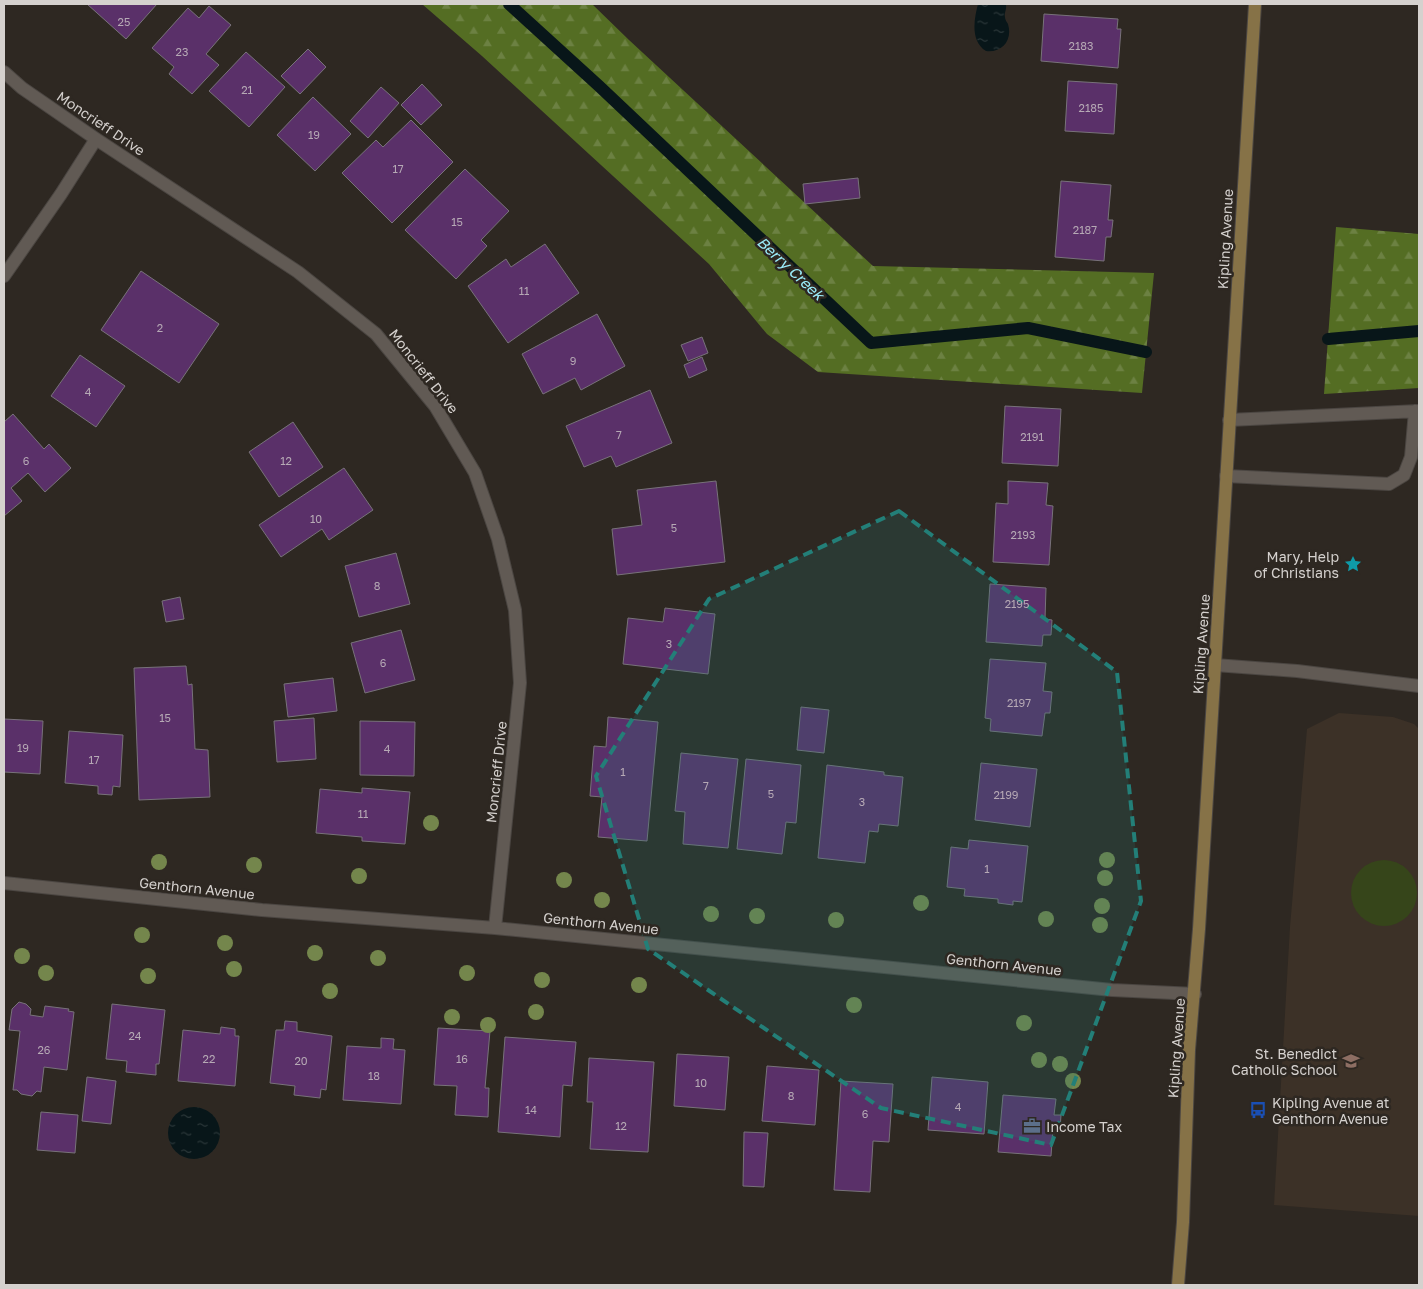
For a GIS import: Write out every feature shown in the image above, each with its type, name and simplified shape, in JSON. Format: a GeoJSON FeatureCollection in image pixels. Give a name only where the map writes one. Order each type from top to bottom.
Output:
{"type":"FeatureCollection","features":[{"type":"Feature","properties":{"kind":"main road","name":"Kipling Avenue"},"geometry":{"type":"LineString","coordinates":[[1178,1285],[1183,1222],[1189,1050],[1195,994],[1255,4]]}},
{"type":"Feature","properties":{"kind":"street","name":"Moncrieff Drive"},"geometry":{"type":"LineString","coordinates":[[4,72],[22,88],[96,139],[298,272],[376,334],[435,406],[475,474],[498,539],[515,610],[520,683],[495,928]]}},
{"type":"Feature","properties":{"kind":"street"},"geometry":{"type":"LineString","coordinates":[[4,276],[62,194],[96,139]]}},
{"type":"Feature","properties":{"kind":"street"},"geometry":{"type":"LineString","coordinates":[[1226,476],[1389,484],[1404,475],[1411,457],[1417,411],[1229,420]]}},
{"type":"Feature","properties":{"kind":"street"},"geometry":{"type":"LineString","coordinates":[[1215,665],[1297,671],[1419,686]]}},
{"type":"Feature","properties":{"kind":"street","name":"Genthorn Avenue"},"geometry":{"type":"LineString","coordinates":[[4,883],[262,910],[495,928],[1112,990],[1195,994]]}},
{"type":"Feature","properties":{"kind":"highlighted area"},"geometry":{"type":"Polygon","coordinates":[[[899,511],[1117,672],[1141,901],[1051,1145],[881,1108],[648,949],[596,776],[709,599],[899,511]]]}},
{"type":"Feature","properties":{"kind":"shaded area","name":"St. Benedict Catholic School"},"geometry":{"type":"Polygon","coordinates":[[[1339,713],[1393,717],[1414,724],[1419,729],[1419,1216],[1274,1205],[1290,927],[1307,729],[1339,713]]]}},
{"type":"Feature","properties":{"kind":"green space"},"geometry":{"type":"Polygon","coordinates":[[[422,4],[592,4],[873,266],[1154,273],[1142,393],[818,372],[767,334],[709,264],[482,56],[422,4]]]}},
{"type":"Feature","properties":{"kind":"green space"},"geometry":{"type":"Polygon","coordinates":[[[1336,227],[1419,234],[1419,388],[1324,394],[1336,227]]]}},
{"type":"Feature","properties":{"kind":"green space"},"geometry":{"type":"Polygon","coordinates":[[[1384,860],[1396,863],[1407,870],[1414,881],[1417,893],[1414,905],[1407,916],[1396,923],[1384,926],[1372,923],[1361,916],[1354,905],[1351,893],[1354,881],[1361,870],[1372,863],[1384,860]]]}},
{"type":"Feature","properties":{"kind":"water"},"geometry":{"type":"Polygon","coordinates":[[[978,4],[1006,5],[1005,19],[1008,24],[1009,35],[1005,44],[997,50],[986,51],[977,42],[974,29],[978,4]]]}},
{"type":"Feature","properties":{"kind":"water"},"geometry":{"type":"Polygon","coordinates":[[[194,1107],[208,1111],[216,1119],[220,1133],[216,1147],[208,1155],[194,1159],[180,1155],[172,1147],[168,1133],[172,1119],[180,1111],[194,1107]]]}},
{"type":"Feature","properties":{"kind":"building"},"geometry":{"type":"Polygon","coordinates":[[[87,4],[157,4],[126,39],[87,4]]]}},
{"type":"Feature","properties":{"kind":"building"},"geometry":{"type":"Polygon","coordinates":[[[209,6],[231,25],[206,54],[219,65],[192,94],[169,74],[174,67],[152,48],[188,8],[199,18],[209,6]]]}},
{"type":"Feature","properties":{"kind":"building"},"geometry":{"type":"Polygon","coordinates":[[[1044,14],[1118,19],[1117,29],[1121,29],[1118,68],[1041,61],[1044,14]]]}},
{"type":"Feature","properties":{"kind":"building"},"geometry":{"type":"Polygon","coordinates":[[[308,49],[326,67],[300,94],[281,76],[308,49]]]}},
{"type":"Feature","properties":{"kind":"building"},"geometry":{"type":"Polygon","coordinates":[[[246,52],[285,87],[249,127],[209,91],[246,52]]]}},
{"type":"Feature","properties":{"kind":"building"},"geometry":{"type":"Polygon","coordinates":[[[1068,81],[1117,84],[1114,134],[1065,131],[1068,81]]]}},
{"type":"Feature","properties":{"kind":"building"},"geometry":{"type":"Polygon","coordinates":[[[422,84],[442,105],[421,125],[401,105],[422,84]]]}},
{"type":"Feature","properties":{"kind":"building"},"geometry":{"type":"Polygon","coordinates":[[[381,87],[399,103],[368,138],[350,121],[381,87]]]}},
{"type":"Feature","properties":{"kind":"building"},"geometry":{"type":"Polygon","coordinates":[[[313,97],[351,134],[315,171],[277,135],[313,97]]]}},
{"type":"Feature","properties":{"kind":"building"},"geometry":{"type":"Polygon","coordinates":[[[411,120],[453,162],[392,223],[342,173],[376,140],[383,147],[411,120]]]}},
{"type":"Feature","properties":{"kind":"building"},"geometry":{"type":"Polygon","coordinates":[[[465,169],[509,211],[481,240],[487,246],[456,279],[405,230],[465,169]]]}},
{"type":"Feature","properties":{"kind":"building"},"geometry":{"type":"Polygon","coordinates":[[[858,178],[860,198],[805,204],[803,184],[858,178]]]}},
{"type":"Feature","properties":{"kind":"building"},"geometry":{"type":"Polygon","coordinates":[[[1061,181],[1111,185],[1108,220],[1113,220],[1111,237],[1106,237],[1104,261],[1055,257],[1061,181]]]}},
{"type":"Feature","properties":{"kind":"building"},"geometry":{"type":"Polygon","coordinates":[[[545,244],[579,293],[508,343],[468,286],[506,259],[511,267],[545,244]]]}},
{"type":"Feature","properties":{"kind":"building"},"geometry":{"type":"Polygon","coordinates":[[[141,271],[219,324],[179,383],[101,330],[141,271]]]}},
{"type":"Feature","properties":{"kind":"building"},"geometry":{"type":"Polygon","coordinates":[[[597,314],[625,366],[581,390],[575,378],[543,394],[522,354],[597,314]]]}},
{"type":"Feature","properties":{"kind":"building"},"geometry":{"type":"Polygon","coordinates":[[[702,337],[708,353],[688,361],[681,345],[702,337]]]}},
{"type":"Feature","properties":{"kind":"building"},"geometry":{"type":"Polygon","coordinates":[[[80,355],[125,386],[96,427],[51,396],[80,355]]]}},
{"type":"Feature","properties":{"kind":"building"},"geometry":{"type":"Polygon","coordinates":[[[702,357],[707,370],[689,378],[684,365],[702,357]]]}},
{"type":"Feature","properties":{"kind":"building"},"geometry":{"type":"Polygon","coordinates":[[[650,390],[672,443],[616,467],[611,456],[584,467],[566,426],[650,390]]]}},
{"type":"Feature","properties":{"kind":"building"},"geometry":{"type":"Polygon","coordinates":[[[1005,406],[1061,409],[1058,466],[1002,463],[1005,406]]]}},
{"type":"Feature","properties":{"kind":"building"},"geometry":{"type":"Polygon","coordinates":[[[13,414],[44,449],[49,444],[71,468],[45,492],[28,473],[11,488],[22,501],[4,516],[4,422],[13,414]]]}},
{"type":"Feature","properties":{"kind":"building"},"geometry":{"type":"Polygon","coordinates":[[[293,422],[323,467],[279,497],[249,452],[293,422]]]}},
{"type":"Feature","properties":{"kind":"building"},"geometry":{"type":"Polygon","coordinates":[[[344,468],[373,510],[329,540],[322,529],[281,557],[259,525],[344,468]]]}},
{"type":"Feature","properties":{"kind":"building"},"geometry":{"type":"Polygon","coordinates":[[[716,481],[725,562],[617,575],[612,529],[642,525],[637,490],[716,481]]]}},
{"type":"Feature","properties":{"kind":"building"},"geometry":{"type":"Polygon","coordinates":[[[1008,481],[1048,483],[1046,505],[1053,506],[1049,565],[993,562],[996,503],[1008,504],[1008,481]]]}},
{"type":"Feature","properties":{"kind":"building"},"geometry":{"type":"Polygon","coordinates":[[[396,553],[410,604],[359,617],[345,566],[396,553]]]}},
{"type":"Feature","properties":{"kind":"building"},"geometry":{"type":"Polygon","coordinates":[[[990,584],[1046,588],[1045,619],[1052,620],[1051,635],[1043,635],[1042,646],[986,642],[990,584]]]}},
{"type":"Feature","properties":{"kind":"building"},"geometry":{"type":"Polygon","coordinates":[[[180,597],[184,619],[166,622],[162,601],[180,597]]]}},
{"type":"Feature","properties":{"kind":"building"},"geometry":{"type":"Polygon","coordinates":[[[665,608],[715,614],[708,674],[623,664],[628,618],[663,622],[665,608]]]}},
{"type":"Feature","properties":{"kind":"building"},"geometry":{"type":"Polygon","coordinates":[[[401,630],[415,680],[365,693],[351,643],[401,630]]]}},
{"type":"Feature","properties":{"kind":"building"},"geometry":{"type":"Polygon","coordinates":[[[990,659],[1046,663],[1043,691],[1052,692],[1050,713],[1045,713],[1042,736],[990,731],[991,719],[985,718],[990,659]]]}},
{"type":"Feature","properties":{"kind":"building"},"geometry":{"type":"Polygon","coordinates":[[[186,666],[188,685],[192,684],[195,749],[208,750],[210,797],[139,800],[134,668],[186,666]]]}},
{"type":"Feature","properties":{"kind":"building"},"geometry":{"type":"Polygon","coordinates":[[[333,678],[337,711],[288,717],[284,684],[333,678]]]}},
{"type":"Feature","properties":{"kind":"building"},"geometry":{"type":"Polygon","coordinates":[[[801,707],[829,710],[824,753],[797,750],[801,707]]]}},
{"type":"Feature","properties":{"kind":"building"},"geometry":{"type":"Polygon","coordinates":[[[608,717],[658,722],[647,841],[598,837],[602,797],[590,796],[594,746],[606,747],[608,717]]]}},
{"type":"Feature","properties":{"kind":"building"},"geometry":{"type":"Polygon","coordinates":[[[314,718],[316,759],[277,762],[274,721],[314,718]]]}},
{"type":"Feature","properties":{"kind":"building"},"geometry":{"type":"Polygon","coordinates":[[[4,719],[43,721],[40,774],[4,772],[4,719]]]}},
{"type":"Feature","properties":{"kind":"building"},"geometry":{"type":"Polygon","coordinates":[[[360,721],[415,722],[414,776],[360,775],[360,721]]]}},
{"type":"Feature","properties":{"kind":"building"},"geometry":{"type":"Polygon","coordinates":[[[69,731],[123,735],[120,787],[113,786],[112,795],[98,794],[98,786],[65,783],[69,731]]]}},
{"type":"Feature","properties":{"kind":"building"},"geometry":{"type":"Polygon","coordinates":[[[681,753],[738,759],[728,848],[683,844],[685,812],[675,811],[681,753]]]}},
{"type":"Feature","properties":{"kind":"building"},"geometry":{"type":"Polygon","coordinates":[[[746,759],[801,765],[796,823],[786,822],[782,854],[737,849],[746,759]]]}},
{"type":"Feature","properties":{"kind":"building"},"geometry":{"type":"Polygon","coordinates":[[[981,763],[1037,769],[1030,827],[975,820],[981,763]]]}},
{"type":"Feature","properties":{"kind":"building"},"geometry":{"type":"Polygon","coordinates":[[[827,765],[884,772],[884,775],[903,777],[898,826],[879,824],[878,832],[869,831],[865,863],[818,858],[827,765]]]}},
{"type":"Feature","properties":{"kind":"building"},"geometry":{"type":"Polygon","coordinates":[[[362,788],[410,792],[405,844],[362,841],[362,837],[316,833],[320,789],[362,793],[362,788]]]}},
{"type":"Feature","properties":{"kind":"building"},"geometry":{"type":"Polygon","coordinates":[[[969,840],[1028,846],[1022,902],[1013,901],[1013,905],[998,903],[998,899],[964,896],[965,889],[947,887],[951,847],[968,849],[969,840]]]}},
{"type":"Feature","properties":{"kind":"building"},"geometry":{"type":"Polygon","coordinates":[[[19,1002],[26,1004],[31,1009],[30,1015],[43,1017],[45,1006],[69,1009],[68,1011],[74,1012],[67,1070],[44,1067],[41,1092],[37,1091],[32,1096],[13,1090],[20,1031],[9,1030],[12,1009],[19,1002]]]}},
{"type":"Feature","properties":{"kind":"building"},"geometry":{"type":"Polygon","coordinates":[[[112,1004],[165,1010],[159,1064],[156,1064],[156,1075],[126,1072],[127,1061],[106,1059],[112,1004]]]}},
{"type":"Feature","properties":{"kind":"building"},"geometry":{"type":"Polygon","coordinates":[[[285,1021],[297,1022],[297,1031],[332,1036],[326,1090],[321,1089],[320,1098],[294,1095],[295,1086],[270,1083],[276,1030],[284,1030],[285,1021]]]}},
{"type":"Feature","properties":{"kind":"building"},"geometry":{"type":"Polygon","coordinates":[[[221,1027],[235,1029],[235,1036],[239,1036],[235,1086],[178,1081],[183,1030],[220,1034],[221,1027]]]}},
{"type":"Feature","properties":{"kind":"building"},"geometry":{"type":"Polygon","coordinates":[[[438,1028],[490,1031],[485,1088],[489,1088],[488,1117],[455,1115],[457,1086],[434,1085],[438,1028]]]}},
{"type":"Feature","properties":{"kind":"building"},"geometry":{"type":"Polygon","coordinates":[[[505,1037],[576,1042],[572,1086],[563,1085],[560,1137],[498,1132],[505,1037]]]}},
{"type":"Feature","properties":{"kind":"building"},"geometry":{"type":"Polygon","coordinates":[[[381,1038],[394,1039],[393,1049],[405,1050],[401,1104],[343,1100],[347,1046],[381,1048],[381,1038]]]}},
{"type":"Feature","properties":{"kind":"building"},"geometry":{"type":"Polygon","coordinates":[[[677,1054],[729,1057],[725,1110],[674,1106],[677,1054]]]}},
{"type":"Feature","properties":{"kind":"building"},"geometry":{"type":"Polygon","coordinates":[[[589,1058],[654,1062],[648,1152],[590,1149],[593,1102],[587,1102],[589,1058]]]}},
{"type":"Feature","properties":{"kind":"building"},"geometry":{"type":"Polygon","coordinates":[[[767,1066],[819,1070],[815,1125],[762,1121],[767,1066]]]}},
{"type":"Feature","properties":{"kind":"building"},"geometry":{"type":"Polygon","coordinates":[[[87,1077],[116,1081],[111,1124],[82,1121],[87,1077]]]}},
{"type":"Feature","properties":{"kind":"building"},"geometry":{"type":"Polygon","coordinates":[[[932,1077],[988,1082],[984,1134],[928,1130],[932,1077]]]}},
{"type":"Feature","properties":{"kind":"building"},"geometry":{"type":"Polygon","coordinates":[[[841,1081],[893,1084],[889,1142],[873,1141],[870,1192],[834,1190],[841,1081]]]}},
{"type":"Feature","properties":{"kind":"building"},"geometry":{"type":"Polygon","coordinates":[[[1003,1095],[1056,1099],[1054,1115],[1061,1115],[1060,1129],[1053,1128],[1051,1156],[998,1152],[1003,1095]]]}},
{"type":"Feature","properties":{"kind":"building"},"geometry":{"type":"Polygon","coordinates":[[[41,1112],[78,1115],[75,1153],[37,1150],[41,1112]]]}},
{"type":"Feature","properties":{"kind":"building"},"geometry":{"type":"Polygon","coordinates":[[[744,1132],[768,1133],[764,1187],[743,1186],[744,1132]]]}},
{"type":"Feature","properties":{"kind":"waterway","name":"Berry Creek"},"geometry":{"type":"LineString","coordinates":[[509,4],[599,86],[871,343],[1028,328],[1146,352]]}},
{"type":"Feature","properties":{"kind":"waterway","name":"Berry Creek"},"geometry":{"type":"LineString","coordinates":[[1328,339],[1419,331]]}},
{"type":"Feature","properties":{"kind":"place","name":"Mary, Help of Christians"},"geometry":{"type":"Point","coordinates":[1353,564]}},
{"type":"Feature","properties":{"kind":"place","name":"St. Benedict Catholic School"},"geometry":{"type":"Point","coordinates":[1351,1061]}},
{"type":"Feature","properties":{"kind":"place","name":"Kipling Avenue at Genthorn Avenue"},"geometry":{"type":"Point","coordinates":[1258,1110]}},
{"type":"Feature","properties":{"kind":"place","name":"Income Tax"},"geometry":{"type":"Point","coordinates":[1032,1126]}}]}
